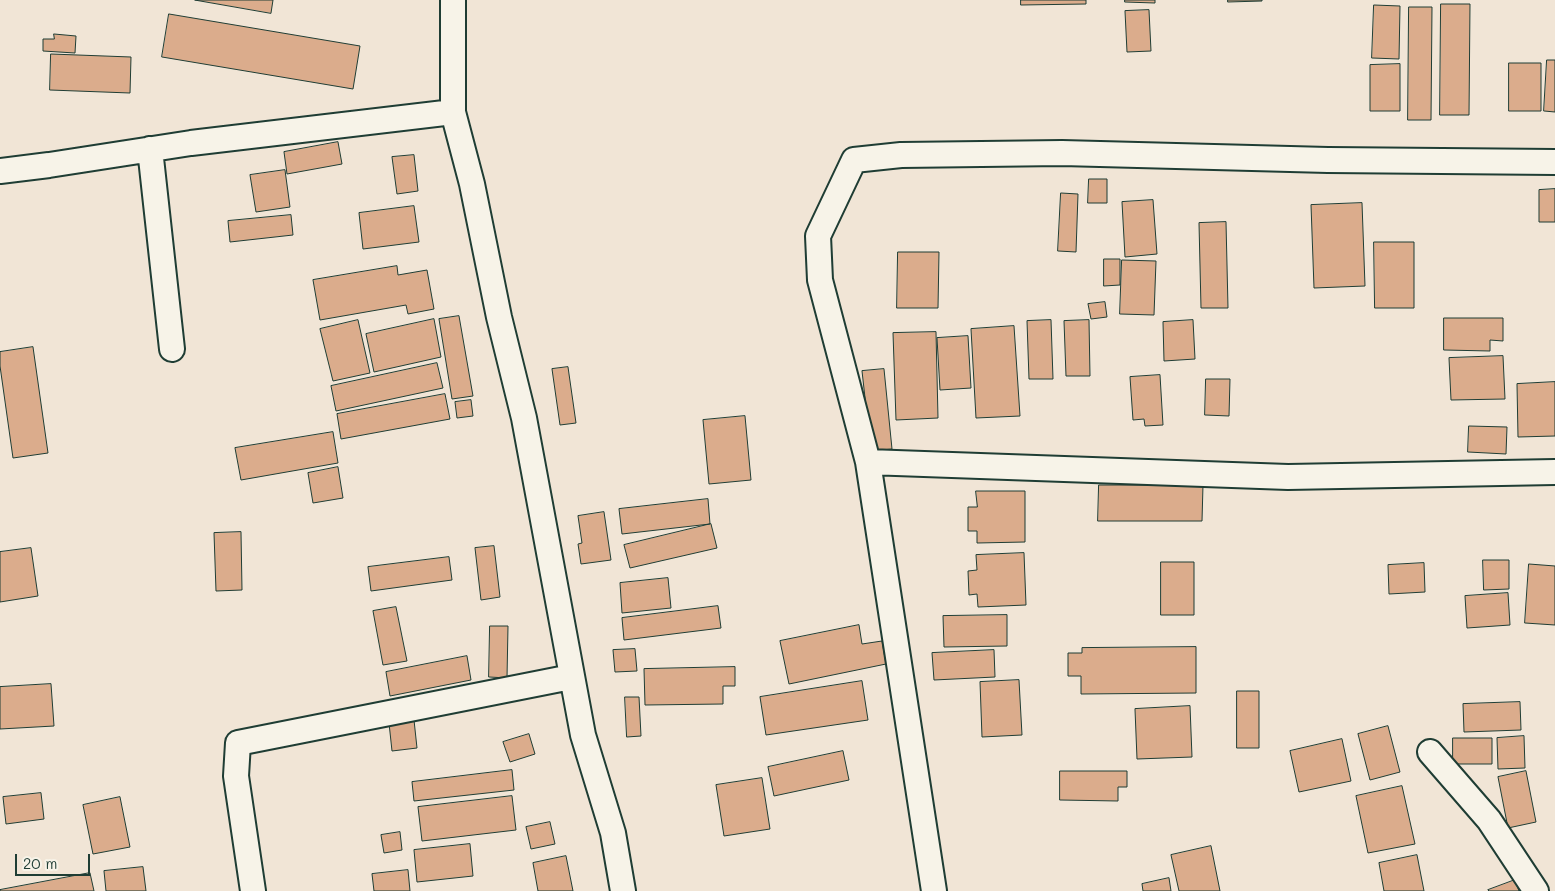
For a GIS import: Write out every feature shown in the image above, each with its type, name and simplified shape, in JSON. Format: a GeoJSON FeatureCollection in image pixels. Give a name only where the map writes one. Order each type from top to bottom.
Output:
{"type":"FeatureCollection","features":[{"type":"Feature","properties":{"kind":"street"},"geometry":{"type":"LineString","coordinates":[[453,0],[454,112],[472,184],[499,317],[524,418],[583,735],[612,833],[623,891]]}},
{"type":"Feature","properties":{"kind":"street"},"geometry":{"type":"LineString","coordinates":[[0,171],[325,126],[454,112]]}},
{"type":"Feature","properties":{"kind":"street"},"geometry":{"type":"LineString","coordinates":[[150,149],[172,349]]}},
{"type":"Feature","properties":{"kind":"street"},"geometry":{"type":"LineString","coordinates":[[934,891],[868,462],[820,280],[818,236],[854,160],[901,155],[1062,153],[1328,160],[1555,162]]}},
{"type":"Feature","properties":{"kind":"street"},"geometry":{"type":"LineString","coordinates":[[868,462],[1288,477],[1555,472]]}},
{"type":"Feature","properties":{"kind":"street"},"geometry":{"type":"LineString","coordinates":[[253,891],[236,776],[238,743],[571,678]]}},
{"type":"Feature","properties":{"kind":"street"},"geometry":{"type":"LineString","coordinates":[[1430,752],[1489,820],[1536,891]]}},
{"type":"Feature","properties":{"kind":"building"},"geometry":{"type":"Polygon","coordinates":[[[195,0],[273,0],[271,13],[195,0]]]}},
{"type":"Feature","properties":{"kind":"building"},"geometry":{"type":"Polygon","coordinates":[[[1021,0],[1086,0],[1086,4],[1021,5],[1021,0]]]}},
{"type":"Feature","properties":{"kind":"building"},"geometry":{"type":"Polygon","coordinates":[[[1125,0],[1155,0],[1155,3],[1125,2],[1125,0]]]}},
{"type":"Feature","properties":{"kind":"building"},"geometry":{"type":"Polygon","coordinates":[[[1228,0],[1262,0],[1262,1],[1228,2],[1228,0]]]}},
{"type":"Feature","properties":{"kind":"building"},"geometry":{"type":"Polygon","coordinates":[[[1441,4],[1470,4],[1469,115],[1440,115],[1441,4]]]}},
{"type":"Feature","properties":{"kind":"building"},"geometry":{"type":"Polygon","coordinates":[[[1374,5],[1400,6],[1399,59],[1372,58],[1374,5]]]}},
{"type":"Feature","properties":{"kind":"building"},"geometry":{"type":"Polygon","coordinates":[[[1409,7],[1432,7],[1431,120],[1408,120],[1409,7]]]}},
{"type":"Feature","properties":{"kind":"building"},"geometry":{"type":"Polygon","coordinates":[[[1149,10],[1151,51],[1127,52],[1125,11],[1149,10]]]}},
{"type":"Feature","properties":{"kind":"building"},"geometry":{"type":"Polygon","coordinates":[[[169,14],[360,46],[353,89],[162,57],[169,14]]]}},
{"type":"Feature","properties":{"kind":"building"},"geometry":{"type":"Polygon","coordinates":[[[54,34],[76,36],[75,53],[43,51],[43,39],[54,39],[54,34]]]}},
{"type":"Feature","properties":{"kind":"building"},"geometry":{"type":"Polygon","coordinates":[[[51,54],[131,57],[130,93],[50,90],[51,54]]]}},
{"type":"Feature","properties":{"kind":"building"},"geometry":{"type":"Polygon","coordinates":[[[1547,60],[1555,60],[1555,112],[1544,111],[1547,60]]]}},
{"type":"Feature","properties":{"kind":"building"},"geometry":{"type":"Polygon","coordinates":[[[1509,63],[1541,63],[1541,111],[1509,111],[1509,63]]]}},
{"type":"Feature","properties":{"kind":"building"},"geometry":{"type":"Polygon","coordinates":[[[1400,64],[1400,111],[1370,111],[1370,65],[1400,64]]]}},
{"type":"Feature","properties":{"kind":"building"},"geometry":{"type":"Polygon","coordinates":[[[338,142],[342,164],[287,174],[284,152],[338,142]]]}},
{"type":"Feature","properties":{"kind":"building"},"geometry":{"type":"Polygon","coordinates":[[[414,155],[418,191],[397,194],[392,157],[414,155]]]}},
{"type":"Feature","properties":{"kind":"building"},"geometry":{"type":"Polygon","coordinates":[[[285,170],[290,207],[256,212],[250,175],[285,170]]]}},
{"type":"Feature","properties":{"kind":"building"},"geometry":{"type":"Polygon","coordinates":[[[1089,179],[1107,179],[1107,203],[1088,203],[1089,179]]]}},
{"type":"Feature","properties":{"kind":"building"},"geometry":{"type":"Polygon","coordinates":[[[1555,189],[1555,222],[1539,222],[1539,190],[1555,189]]]}},
{"type":"Feature","properties":{"kind":"building"},"geometry":{"type":"Polygon","coordinates":[[[1061,193],[1078,194],[1076,252],[1058,251],[1061,193]]]}},
{"type":"Feature","properties":{"kind":"building"},"geometry":{"type":"Polygon","coordinates":[[[1153,200],[1157,254],[1125,257],[1122,202],[1153,200]]]}},
{"type":"Feature","properties":{"kind":"building"},"geometry":{"type":"Polygon","coordinates":[[[1362,203],[1365,286],[1314,288],[1311,205],[1362,203]]]}},
{"type":"Feature","properties":{"kind":"building"},"geometry":{"type":"Polygon","coordinates":[[[414,206],[419,242],[363,249],[359,213],[414,206]]]}},
{"type":"Feature","properties":{"kind":"building"},"geometry":{"type":"Polygon","coordinates":[[[291,215],[293,235],[230,242],[228,221],[291,215]]]}},
{"type":"Feature","properties":{"kind":"building"},"geometry":{"type":"Polygon","coordinates":[[[1226,222],[1228,308],[1201,308],[1199,223],[1226,222]]]}},
{"type":"Feature","properties":{"kind":"building"},"geometry":{"type":"Polygon","coordinates":[[[1374,242],[1414,242],[1414,308],[1375,308],[1374,242]]]}},
{"type":"Feature","properties":{"kind":"building"},"geometry":{"type":"Polygon","coordinates":[[[898,252],[939,252],[938,308],[897,308],[898,252]]]}},
{"type":"Feature","properties":{"kind":"building"},"geometry":{"type":"Polygon","coordinates":[[[1104,259],[1120,259],[1120,285],[1104,286],[1104,259]]]}},
{"type":"Feature","properties":{"kind":"building"},"geometry":{"type":"Polygon","coordinates":[[[1122,260],[1156,261],[1154,315],[1120,314],[1122,260]]]}},
{"type":"Feature","properties":{"kind":"building"},"geometry":{"type":"Polygon","coordinates":[[[397,266],[398,275],[427,270],[434,309],[408,314],[406,305],[320,320],[313,280],[397,266]]]}},
{"type":"Feature","properties":{"kind":"building"},"geometry":{"type":"Polygon","coordinates":[[[1105,302],[1107,317],[1091,319],[1088,304],[1105,302]]]}},
{"type":"Feature","properties":{"kind":"building"},"geometry":{"type":"Polygon","coordinates":[[[459,316],[473,396],[452,399],[439,319],[459,316]]]}},
{"type":"Feature","properties":{"kind":"building"},"geometry":{"type":"Polygon","coordinates":[[[1444,318],[1503,318],[1503,341],[1490,340],[1490,351],[1444,350],[1444,318]]]}},
{"type":"Feature","properties":{"kind":"building"},"geometry":{"type":"Polygon","coordinates":[[[434,319],[441,357],[374,372],[366,334],[434,319]]]}},
{"type":"Feature","properties":{"kind":"building"},"geometry":{"type":"Polygon","coordinates":[[[358,320],[370,373],[333,381],[320,329],[358,320]]]}},
{"type":"Feature","properties":{"kind":"building"},"geometry":{"type":"Polygon","coordinates":[[[1051,320],[1053,379],[1029,379],[1027,321],[1051,320]]]}},
{"type":"Feature","properties":{"kind":"building"},"geometry":{"type":"Polygon","coordinates":[[[1089,320],[1090,376],[1066,376],[1064,321],[1089,320]]]}},
{"type":"Feature","properties":{"kind":"building"},"geometry":{"type":"Polygon","coordinates":[[[1193,320],[1195,359],[1164,361],[1163,322],[1193,320]]]}},
{"type":"Feature","properties":{"kind":"building"},"geometry":{"type":"Polygon","coordinates":[[[1014,326],[1020,416],[976,418],[971,329],[1014,326]]]}},
{"type":"Feature","properties":{"kind":"building"},"geometry":{"type":"Polygon","coordinates":[[[936,332],[938,418],[896,420],[893,333],[936,332]]]}},
{"type":"Feature","properties":{"kind":"building"},"geometry":{"type":"Polygon","coordinates":[[[968,336],[971,388],[940,390],[937,338],[968,336]]]}},
{"type":"Feature","properties":{"kind":"building"},"geometry":{"type":"Polygon","coordinates":[[[33,347],[48,453],[13,458],[0,366],[0,352],[33,347]]]}},
{"type":"Feature","properties":{"kind":"building"},"geometry":{"type":"Polygon","coordinates":[[[1503,356],[1505,399],[1451,400],[1449,358],[1503,356]]]}},
{"type":"Feature","properties":{"kind":"building"},"geometry":{"type":"Polygon","coordinates":[[[437,363],[443,388],[336,411],[331,386],[437,363]]]}},
{"type":"Feature","properties":{"kind":"building"},"geometry":{"type":"Polygon","coordinates":[[[568,367],[576,423],[560,425],[552,369],[568,367]]]}},
{"type":"Feature","properties":{"kind":"building"},"geometry":{"type":"Polygon","coordinates":[[[884,369],[892,449],[871,451],[862,371],[884,369]]]}},
{"type":"Feature","properties":{"kind":"building"},"geometry":{"type":"Polygon","coordinates":[[[1160,375],[1163,425],[1145,426],[1144,419],[1133,420],[1130,377],[1160,375]]]}},
{"type":"Feature","properties":{"kind":"building"},"geometry":{"type":"Polygon","coordinates":[[[1206,379],[1230,379],[1229,416],[1205,415],[1206,379]]]}},
{"type":"Feature","properties":{"kind":"building"},"geometry":{"type":"Polygon","coordinates":[[[1555,382],[1555,436],[1518,437],[1517,384],[1555,382]]]}},
{"type":"Feature","properties":{"kind":"building"},"geometry":{"type":"Polygon","coordinates":[[[445,394],[450,419],[341,439],[337,414],[445,394]]]}},
{"type":"Feature","properties":{"kind":"building"},"geometry":{"type":"Polygon","coordinates":[[[471,400],[473,416],[457,418],[455,402],[471,400]]]}},
{"type":"Feature","properties":{"kind":"building"},"geometry":{"type":"Polygon","coordinates":[[[745,416],[751,480],[709,484],[703,420],[745,416]]]}},
{"type":"Feature","properties":{"kind":"building"},"geometry":{"type":"Polygon","coordinates":[[[1469,426],[1507,427],[1506,454],[1468,452],[1469,426]]]}},
{"type":"Feature","properties":{"kind":"building"},"geometry":{"type":"Polygon","coordinates":[[[333,432],[338,463],[241,480],[235,448],[333,432]]]}},
{"type":"Feature","properties":{"kind":"building"},"geometry":{"type":"Polygon","coordinates":[[[338,467],[343,498],[313,503],[308,473],[338,467]]]}},
{"type":"Feature","properties":{"kind":"building"},"geometry":{"type":"Polygon","coordinates":[[[1099,485],[1203,485],[1202,521],[1098,521],[1099,485]]]}},
{"type":"Feature","properties":{"kind":"building"},"geometry":{"type":"Polygon","coordinates":[[[976,491],[1025,491],[1025,542],[977,543],[977,531],[968,531],[968,507],[977,507],[976,491]]]}},
{"type":"Feature","properties":{"kind":"building"},"geometry":{"type":"Polygon","coordinates":[[[708,499],[710,524],[622,534],[619,509],[708,499]]]}},
{"type":"Feature","properties":{"kind":"building"},"geometry":{"type":"Polygon","coordinates":[[[604,512],[611,560],[581,564],[578,544],[582,543],[578,516],[604,512]]]}},
{"type":"Feature","properties":{"kind":"building"},"geometry":{"type":"Polygon","coordinates":[[[711,524],[717,548],[630,568],[624,545],[711,524]]]}},
{"type":"Feature","properties":{"kind":"building"},"geometry":{"type":"Polygon","coordinates":[[[241,532],[242,590],[216,591],[214,533],[241,532]]]}},
{"type":"Feature","properties":{"kind":"building"},"geometry":{"type":"Polygon","coordinates":[[[494,546],[500,597],[481,600],[475,548],[494,546]]]}},
{"type":"Feature","properties":{"kind":"building"},"geometry":{"type":"Polygon","coordinates":[[[31,548],[38,596],[0,602],[0,552],[31,548]]]}},
{"type":"Feature","properties":{"kind":"building"},"geometry":{"type":"Polygon","coordinates":[[[1024,553],[1026,605],[978,607],[977,594],[969,595],[968,571],[977,570],[976,555],[1024,553]]]}},
{"type":"Feature","properties":{"kind":"building"},"geometry":{"type":"Polygon","coordinates":[[[449,557],[452,580],[371,591],[368,567],[449,557]]]}},
{"type":"Feature","properties":{"kind":"building"},"geometry":{"type":"Polygon","coordinates":[[[1483,560],[1509,560],[1509,589],[1484,590],[1483,560]]]}},
{"type":"Feature","properties":{"kind":"building"},"geometry":{"type":"Polygon","coordinates":[[[1161,562],[1194,562],[1194,615],[1161,615],[1161,562]]]}},
{"type":"Feature","properties":{"kind":"building"},"geometry":{"type":"Polygon","coordinates":[[[1424,563],[1425,592],[1389,594],[1388,565],[1424,563]]]}},
{"type":"Feature","properties":{"kind":"building"},"geometry":{"type":"Polygon","coordinates":[[[1529,564],[1555,566],[1555,625],[1525,623],[1529,564]]]}},
{"type":"Feature","properties":{"kind":"building"},"geometry":{"type":"Polygon","coordinates":[[[668,578],[671,608],[622,613],[620,583],[668,578]]]}},
{"type":"Feature","properties":{"kind":"building"},"geometry":{"type":"Polygon","coordinates":[[[1508,593],[1510,625],[1467,628],[1465,596],[1508,593]]]}},
{"type":"Feature","properties":{"kind":"building"},"geometry":{"type":"Polygon","coordinates":[[[718,606],[721,628],[624,640],[622,618],[718,606]]]}},
{"type":"Feature","properties":{"kind":"building"},"geometry":{"type":"Polygon","coordinates":[[[396,607],[407,661],[383,665],[373,611],[396,607]]]}},
{"type":"Feature","properties":{"kind":"building"},"geometry":{"type":"Polygon","coordinates":[[[1007,615],[1007,646],[944,647],[943,616],[1007,615]]]}},
{"type":"Feature","properties":{"kind":"building"},"geometry":{"type":"Polygon","coordinates":[[[859,625],[862,644],[882,641],[886,664],[789,684],[780,641],[859,625]]]}},
{"type":"Feature","properties":{"kind":"building"},"geometry":{"type":"Polygon","coordinates":[[[490,626],[508,626],[507,678],[489,677],[490,626]]]}},
{"type":"Feature","properties":{"kind":"building"},"geometry":{"type":"Polygon","coordinates":[[[1196,647],[1196,693],[1081,694],[1081,676],[1068,676],[1068,653],[1082,653],[1082,648],[1196,647]]]}},
{"type":"Feature","properties":{"kind":"building"},"geometry":{"type":"Polygon","coordinates":[[[635,649],[637,671],[615,672],[613,650],[635,649]]]}},
{"type":"Feature","properties":{"kind":"building"},"geometry":{"type":"Polygon","coordinates":[[[994,650],[995,677],[934,680],[932,653],[994,650]]]}},
{"type":"Feature","properties":{"kind":"building"},"geometry":{"type":"Polygon","coordinates":[[[467,656],[471,680],[390,696],[386,672],[467,656]]]}},
{"type":"Feature","properties":{"kind":"building"},"geometry":{"type":"Polygon","coordinates":[[[735,667],[735,686],[723,686],[723,704],[645,705],[644,669],[735,667]]]}},
{"type":"Feature","properties":{"kind":"building"},"geometry":{"type":"Polygon","coordinates":[[[1019,680],[1022,735],[982,737],[980,682],[1019,680]]]}},
{"type":"Feature","properties":{"kind":"building"},"geometry":{"type":"Polygon","coordinates":[[[862,681],[868,720],[766,735],[760,697],[862,681]]]}},
{"type":"Feature","properties":{"kind":"building"},"geometry":{"type":"Polygon","coordinates":[[[51,684],[54,726],[0,729],[0,687],[51,684]]]}},
{"type":"Feature","properties":{"kind":"building"},"geometry":{"type":"Polygon","coordinates":[[[1237,691],[1259,691],[1259,748],[1237,748],[1237,691]]]}},
{"type":"Feature","properties":{"kind":"building"},"geometry":{"type":"Polygon","coordinates":[[[625,697],[639,697],[641,736],[627,737],[625,697]]]}},
{"type":"Feature","properties":{"kind":"building"},"geometry":{"type":"Polygon","coordinates":[[[1520,702],[1521,730],[1464,732],[1463,704],[1520,702]]]}},
{"type":"Feature","properties":{"kind":"building"},"geometry":{"type":"Polygon","coordinates":[[[1190,706],[1192,757],[1137,759],[1135,709],[1190,706]]]}},
{"type":"Feature","properties":{"kind":"building"},"geometry":{"type":"Polygon","coordinates":[[[414,720],[417,748],[392,751],[389,723],[414,720]]]}},
{"type":"Feature","properties":{"kind":"building"},"geometry":{"type":"Polygon","coordinates":[[[1388,726],[1400,772],[1370,780],[1358,734],[1388,726]]]}},
{"type":"Feature","properties":{"kind":"building"},"geometry":{"type":"Polygon","coordinates":[[[529,734],[535,754],[510,762],[503,742],[529,734]]]}},
{"type":"Feature","properties":{"kind":"building"},"geometry":{"type":"Polygon","coordinates":[[[1524,736],[1525,768],[1498,769],[1497,738],[1524,736]]]}},
{"type":"Feature","properties":{"kind":"building"},"geometry":{"type":"Polygon","coordinates":[[[1453,738],[1492,738],[1492,764],[1453,764],[1453,738]]]}},
{"type":"Feature","properties":{"kind":"building"},"geometry":{"type":"Polygon","coordinates":[[[1342,739],[1351,781],[1299,792],[1290,751],[1342,739]]]}},
{"type":"Feature","properties":{"kind":"building"},"geometry":{"type":"Polygon","coordinates":[[[843,751],[849,780],[774,796],[768,767],[843,751]]]}},
{"type":"Feature","properties":{"kind":"building"},"geometry":{"type":"Polygon","coordinates":[[[512,770],[514,790],[414,801],[412,782],[512,770]]]}},
{"type":"Feature","properties":{"kind":"building"},"geometry":{"type":"Polygon","coordinates":[[[1060,771],[1127,771],[1127,787],[1118,787],[1118,801],[1060,800],[1060,771]]]}},
{"type":"Feature","properties":{"kind":"building"},"geometry":{"type":"Polygon","coordinates":[[[1526,771],[1536,822],[1508,828],[1498,777],[1526,771]]]}},
{"type":"Feature","properties":{"kind":"building"},"geometry":{"type":"Polygon","coordinates":[[[762,778],[770,829],[724,836],[716,785],[762,778]]]}},
{"type":"Feature","properties":{"kind":"building"},"geometry":{"type":"Polygon","coordinates":[[[1402,786],[1415,844],[1368,853],[1356,796],[1402,786]]]}},
{"type":"Feature","properties":{"kind":"building"},"geometry":{"type":"Polygon","coordinates":[[[41,793],[44,819],[6,824],[3,797],[41,793]]]}},
{"type":"Feature","properties":{"kind":"building"},"geometry":{"type":"Polygon","coordinates":[[[512,796],[516,830],[422,841],[418,807],[512,796]]]}},
{"type":"Feature","properties":{"kind":"building"},"geometry":{"type":"Polygon","coordinates":[[[120,797],[130,847],[93,854],[83,805],[120,797]]]}},
{"type":"Feature","properties":{"kind":"building"},"geometry":{"type":"Polygon","coordinates":[[[550,822],[555,844],[531,849],[526,827],[550,822]]]}},
{"type":"Feature","properties":{"kind":"building"},"geometry":{"type":"Polygon","coordinates":[[[400,832],[402,850],[384,853],[381,835],[400,832]]]}},
{"type":"Feature","properties":{"kind":"building"},"geometry":{"type":"Polygon","coordinates":[[[470,844],[473,876],[417,882],[414,850],[470,844]]]}},
{"type":"Feature","properties":{"kind":"building"},"geometry":{"type":"Polygon","coordinates":[[[1211,846],[1220,891],[1179,891],[1171,855],[1211,846]]]}},
{"type":"Feature","properties":{"kind":"building"},"geometry":{"type":"Polygon","coordinates":[[[1417,855],[1424,891],[1384,891],[1379,863],[1417,855]]]}},
{"type":"Feature","properties":{"kind":"building"},"geometry":{"type":"Polygon","coordinates":[[[566,856],[573,891],[538,891],[533,863],[566,856]]]}},
{"type":"Feature","properties":{"kind":"building"},"geometry":{"type":"Polygon","coordinates":[[[143,867],[146,891],[106,891],[104,871],[143,867]]]}},
{"type":"Feature","properties":{"kind":"building"},"geometry":{"type":"Polygon","coordinates":[[[408,870],[410,891],[374,891],[372,874],[408,870]]]}},
{"type":"Feature","properties":{"kind":"building"},"geometry":{"type":"Polygon","coordinates":[[[90,873],[94,891],[0,891],[0,890],[90,873]]]}},
{"type":"Feature","properties":{"kind":"building"},"geometry":{"type":"Polygon","coordinates":[[[1169,878],[1171,891],[1143,891],[1142,884],[1169,878]]]}},
{"type":"Feature","properties":{"kind":"building"},"geometry":{"type":"Polygon","coordinates":[[[1515,880],[1519,891],[1488,890],[1515,880]]]}}]}
